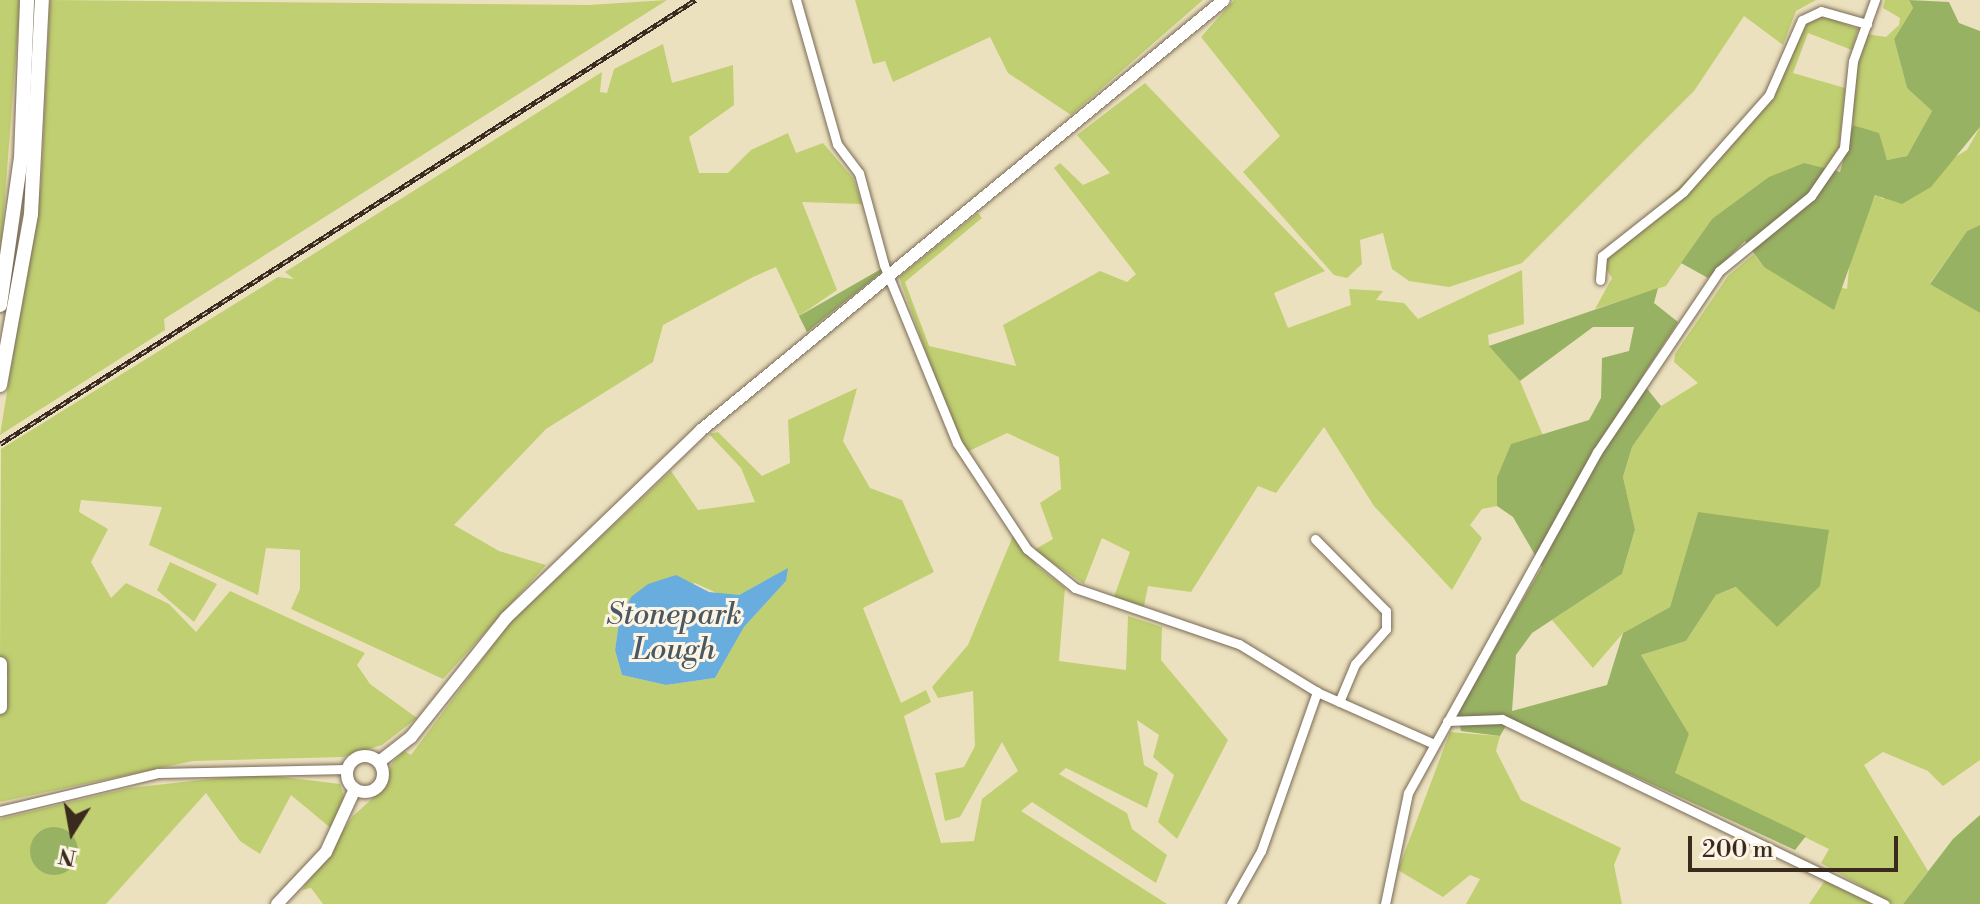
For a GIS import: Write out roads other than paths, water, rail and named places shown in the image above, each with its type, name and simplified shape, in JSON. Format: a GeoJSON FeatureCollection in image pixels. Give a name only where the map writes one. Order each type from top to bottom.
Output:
{"type":"FeatureCollection","features":[{"type":"Feature","properties":{"kind":"highway"},"geometry":{"type":"LineString","coordinates":[[0,305],[21,158],[27,0]]}},
{"type":"Feature","properties":{"kind":"highway"},"geometry":{"type":"LineString","coordinates":[[0,385],[31,214],[42,0]]}},
{"type":"Feature","properties":{"kind":"highway"},"geometry":{"type":"LineString","coordinates":[[0,664],[0,707]]}},
{"type":"Feature","properties":{"kind":"main road"},"geometry":{"type":"LineString","coordinates":[[355,789],[376,788],[379,762],[411,737],[506,618],[700,431],[1224,0]]}},
{"type":"Feature","properties":{"kind":"main road"},"geometry":{"type":"LineString","coordinates":[[277,904],[326,852],[355,789],[346,769],[360,756],[379,762]]}},
{"type":"Feature","properties":{"kind":"street"},"geometry":{"type":"LineString","coordinates":[[796,0],[837,144],[859,173],[889,276],[957,443],[1043,566],[1134,612],[1239,644],[1317,692],[1432,743]]}},
{"type":"Feature","properties":{"kind":"street"},"geometry":{"type":"LineString","coordinates":[[1385,904],[1408,793],[1432,743],[1597,452],[1719,271],[1811,196],[1836,161],[1875,0]]}},
{"type":"Feature","properties":{"kind":"street"},"geometry":{"type":"LineString","coordinates":[[1600,280],[1602,256],[1683,192],[1769,95],[1802,20],[1821,11],[1867,24]]}},
{"type":"Feature","properties":{"kind":"street"},"geometry":{"type":"LineString","coordinates":[[1315,539],[1386,611],[1386,629],[1355,664],[1339,702]]}},
{"type":"Feature","properties":{"kind":"street"},"geometry":{"type":"LineString","coordinates":[[1231,904],[1261,851],[1317,692]]}},
{"type":"Feature","properties":{"kind":"street"},"geometry":{"type":"LineString","coordinates":[[1447,721],[1502,719],[1885,904]]}},
{"type":"Feature","properties":{"kind":"street"},"geometry":{"type":"LineString","coordinates":[[0,811],[158,773],[346,769]]}},
{"type":"Feature","properties":{"kind":"water","name":"Stonepark Lough"},"geometry":{"type":"Polygon","coordinates":[[[788,568],[786,581],[744,627],[715,678],[666,685],[622,675],[615,650],[619,622],[631,597],[648,584],[676,575],[709,592],[739,595],[788,568]]]}},
{"type":"Feature","properties":{"kind":"railway"},"geometry":{"type":"LineString","coordinates":[[0,444],[695,0]]}}]}
